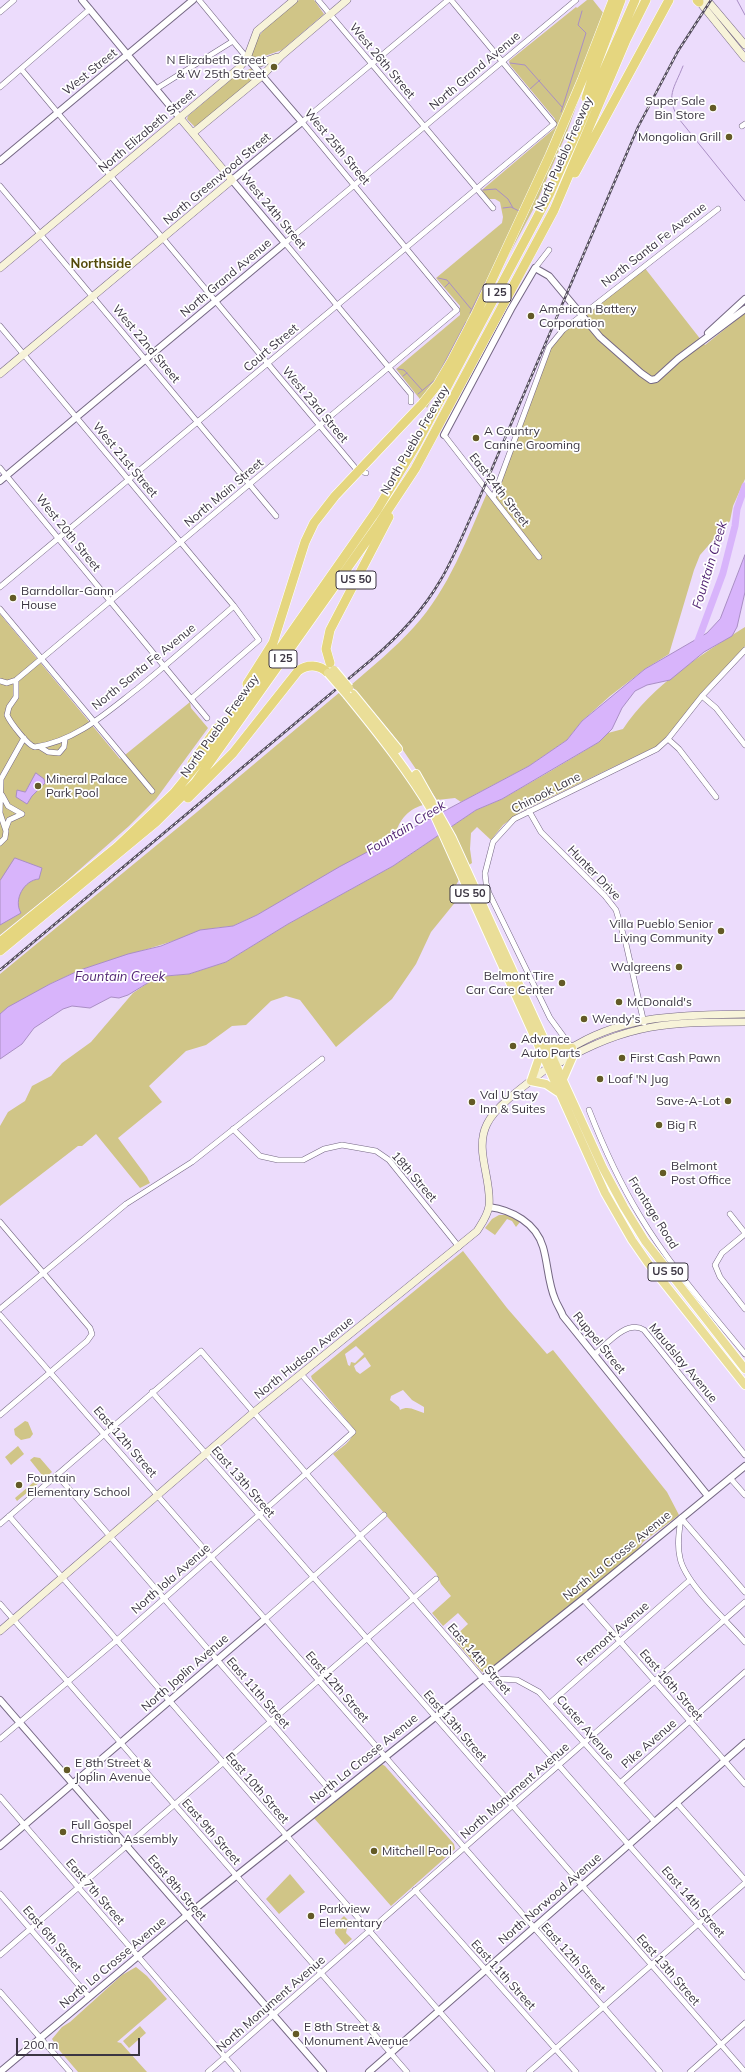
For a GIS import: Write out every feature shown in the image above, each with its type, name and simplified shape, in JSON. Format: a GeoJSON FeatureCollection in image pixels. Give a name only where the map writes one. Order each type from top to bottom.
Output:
{"type":"FeatureCollection","features":[{"type":"Feature","properties":{"kind":"highway"},"geometry":{"type":"LineString","coordinates":[[157,811],[166,795],[190,765],[266,657],[279,627],[305,542],[314,524],[422,404],[438,384],[451,362],[476,314],[550,155],[582,80],[613,0]]}},
{"type":"Feature","properties":{"kind":"highway"},"geometry":{"type":"LineString","coordinates":[[574,136],[596,66],[621,0]]}},
{"type":"Feature","properties":{"kind":"highway","name":"North Pueblo Freeway"},"geometry":{"type":"LineString","coordinates":[[0,942],[117,847],[157,811],[191,773],[209,750],[390,491],[536,222],[635,0]]}},
{"type":"Feature","properties":{"kind":"highway","name":"North Pueblo Freeway"},"geometry":{"type":"LineString","coordinates":[[0,951],[156,822],[182,797],[206,769],[402,490],[554,210],[626,40],[646,0]]}},
{"type":"Feature","properties":{"kind":"highway"},"geometry":{"type":"LineString","coordinates":[[554,210],[597,135],[655,25],[673,0]]}},
{"type":"Feature","properties":{"kind":"highway","name":"US 50"},"geometry":{"type":"LineString","coordinates":[[402,490],[330,630],[326,650],[331,669],[414,776],[450,840],[546,1041],[603,1168],[633,1222],[657,1258],[745,1369]]}},
{"type":"Feature","properties":{"kind":"highway"},"geometry":{"type":"LineString","coordinates":[[156,822],[192,794],[218,769],[298,671],[305,667],[313,666],[331,669]]}},
{"type":"Feature","properties":{"kind":"highway","name":"US 50"},"geometry":{"type":"LineString","coordinates":[[450,840],[558,1093],[596,1176],[632,1240],[682,1308],[745,1385]]}},
{"type":"Feature","properties":{"kind":"highway"},"geometry":{"type":"LineString","coordinates":[[546,1041],[572,1052],[563,1079]]}},
{"type":"Feature","properties":{"kind":"highway"},"geometry":{"type":"LineString","coordinates":[[541,1052],[531,1081],[546,1084],[558,1093]]}},
{"type":"Feature","properties":{"kind":"main road","name":"North Elizabeth Street"},"geometry":{"type":"LineString","coordinates":[[0,268],[239,68],[247,58],[257,31],[294,0]]}},
{"type":"Feature","properties":{"kind":"main road"},"geometry":{"type":"LineString","coordinates":[[193,133],[262,76],[281,56],[347,0]]}},
{"type":"Feature","properties":{"kind":"main road"},"geometry":{"type":"LineString","coordinates":[[700,0],[745,45]]}},
{"type":"Feature","properties":{"kind":"main road"},"geometry":{"type":"LineString","coordinates":[[700,0],[745,58]]}},
{"type":"Feature","properties":{"kind":"main road"},"geometry":{"type":"LineString","coordinates":[[247,58],[260,63],[281,56]]}},
{"type":"Feature","properties":{"kind":"main road","name":"West 24th Street"},"geometry":{"type":"LineString","coordinates":[[180,118],[232,180]]}},
{"type":"Feature","properties":{"kind":"main road","name":"North Greenwood Street"},"geometry":{"type":"LineString","coordinates":[[0,374],[232,180]]}},
{"type":"Feature","properties":{"kind":"main road"},"geometry":{"type":"LineString","coordinates":[[572,1052],[613,1027],[643,1019],[685,1014],[745,1014]]}},
{"type":"Feature","properties":{"kind":"main road"},"geometry":{"type":"LineString","coordinates":[[489,1207],[482,1145],[487,1124],[498,1109],[555,1062],[558,1056],[645,1027],[686,1022],[745,1022]]}},
{"type":"Feature","properties":{"kind":"main road","name":"North Hudson Avenue"},"geometry":{"type":"LineString","coordinates":[[0,1631],[254,1412],[459,1247],[477,1231],[484,1220],[489,1207]]}},
{"type":"Feature","properties":{"kind":"street"},"geometry":{"type":"LineString","coordinates":[[0,12],[14,0]]}},
{"type":"Feature","properties":{"kind":"street","name":"West 24th Street"},"geometry":{"type":"LineString","coordinates":[[82,0],[180,118]]}},
{"type":"Feature","properties":{"kind":"street","name":"West Street"},"geometry":{"type":"LineString","coordinates":[[0,161],[193,0]]}},
{"type":"Feature","properties":{"kind":"street","name":"West 25th Street"},"geometry":{"type":"LineString","coordinates":[[199,0],[355,185],[457,310]]}},
{"type":"Feature","properties":{"kind":"street","name":"West 26th Street"},"geometry":{"type":"LineString","coordinates":[[318,0],[493,208]]}},
{"type":"Feature","properties":{"kind":"street","name":"North Greenwood Street"},"geometry":{"type":"LineString","coordinates":[[232,180],[448,0]]}},
{"type":"Feature","properties":{"kind":"street"},"geometry":{"type":"LineString","coordinates":[[451,0],[503,62]]}},
{"type":"Feature","properties":{"kind":"street","name":"North Grand Avenue"},"geometry":{"type":"LineString","coordinates":[[0,481],[576,0]]}},
{"type":"Feature","properties":{"kind":"street"},"geometry":{"type":"LineString","coordinates":[[0,87],[90,10]]}},
{"type":"Feature","properties":{"kind":"street"},"geometry":{"type":"LineString","coordinates":[[156,89],[233,41]]}},
{"type":"Feature","properties":{"kind":"street","name":"Court Street"},"geometry":{"type":"LineString","coordinates":[[0,587],[554,124],[503,62]]}},
{"type":"Feature","properties":{"kind":"street","name":"West 23rd Street"},"geometry":{"type":"LineString","coordinates":[[21,69],[320,426],[362,472]]}},
{"type":"Feature","properties":{"kind":"street","name":"West 24th Street"},"geometry":{"type":"LineString","coordinates":[[232,180],[411,394],[411,402]]}},
{"type":"Feature","properties":{"kind":"street","name":"West 22nd Street"},"geometry":{"type":"LineString","coordinates":[[0,186],[276,516]]}},
{"type":"Feature","properties":{"kind":"street","name":"North Santa Fe Avenue"},"geometry":{"type":"LineString","coordinates":[[493,498],[549,347],[563,330],[718,209]]}},
{"type":"Feature","properties":{"kind":"street"},"geometry":{"type":"LineString","coordinates":[[444,435],[511,309],[535,268],[548,250]]}},
{"type":"Feature","properties":{"kind":"street"},"geometry":{"type":"LineString","coordinates":[[535,268],[549,276],[604,341],[640,373],[651,380],[656,379],[695,346],[745,309]]}},
{"type":"Feature","properties":{"kind":"street"},"geometry":{"type":"LineString","coordinates":[[695,346],[725,316],[745,299]]}},
{"type":"Feature","properties":{"kind":"street","name":"North Main Street"},"geometry":{"type":"LineString","coordinates":[[16,680],[457,310]]}},
{"type":"Feature","properties":{"kind":"street","name":"West 21st Street"},"geometry":{"type":"LineString","coordinates":[[0,326],[234,606],[259,640],[192,698]]}},
{"type":"Feature","properties":{"kind":"street","name":"East 24th Street"},"geometry":{"type":"LineString","coordinates":[[444,435],[539,557]]}},
{"type":"Feature","properties":{"kind":"street","name":"West 20th Street"},"geometry":{"type":"LineString","coordinates":[[0,468],[192,698],[207,718]]}},
{"type":"Feature","properties":{"kind":"street","name":"North Santa Fe Avenue"},"geometry":{"type":"LineString","coordinates":[[24,738],[31,746],[40,747],[64,739],[94,723],[165,666],[234,606]]}},
{"type":"Feature","properties":{"kind":"street"},"geometry":{"type":"LineString","coordinates":[[0,609],[152,791]]}},
{"type":"Feature","properties":{"kind":"street","name":"Chinook Lane"},"geometry":{"type":"LineString","coordinates":[[572,1052],[550,1018],[486,883],[486,873],[493,842],[514,819],[657,749],[668,740],[702,696],[744,654]]}},
{"type":"Feature","properties":{"kind":"street"},"geometry":{"type":"LineString","coordinates":[[0,681],[7,683],[16,680],[16,697],[9,707],[6,715],[24,738],[1,779],[2,792],[0,813],[6,831]]}},
{"type":"Feature","properties":{"kind":"street"},"geometry":{"type":"LineString","coordinates":[[702,696],[716,708],[745,745]]}},
{"type":"Feature","properties":{"kind":"street","name":"North Santa Fe Avenue"},"geometry":{"type":"LineString","coordinates":[[40,747],[48,752],[59,753],[64,747],[64,739]]}},
{"type":"Feature","properties":{"kind":"street"},"geometry":{"type":"LineString","coordinates":[[668,740],[679,749],[716,797]]}},
{"type":"Feature","properties":{"kind":"street"},"geometry":{"type":"LineString","coordinates":[[0,843],[5,838],[9,820],[22,814],[8,806],[2,792]]}},
{"type":"Feature","properties":{"kind":"street","name":"Hunter Drive"},"geometry":{"type":"LineString","coordinates":[[529,811],[540,832],[605,896],[616,910],[626,944],[645,1027]]}},
{"type":"Feature","properties":{"kind":"street"},"geometry":{"type":"LineString","coordinates":[[0,1309],[126,1204],[192,1162],[322,1059]]}},
{"type":"Feature","properties":{"kind":"street","name":"Frontage Road"},"geometry":{"type":"LineString","coordinates":[[589,1110],[617,1174],[641,1217],[674,1265],[745,1354]]}},
{"type":"Feature","properties":{"kind":"street","name":"18th Street"},"geometry":{"type":"LineString","coordinates":[[233,1129],[260,1156],[278,1160],[303,1160],[324,1149],[342,1145],[376,1151],[389,1160],[459,1247]]}},
{"type":"Feature","properties":{"kind":"street","name":"Ruppel Street"},"geometry":{"type":"LineString","coordinates":[[489,1207],[512,1212],[523,1220],[536,1234],[543,1247],[555,1299],[563,1316],[708,1496]]}},
{"type":"Feature","properties":{"kind":"street"},"geometry":{"type":"LineString","coordinates":[[730,1214],[745,1234],[722,1253],[715,1265],[720,1277],[745,1309]]}},
{"type":"Feature","properties":{"kind":"street"},"geometry":{"type":"LineString","coordinates":[[0,1222],[90,1328],[92,1334],[87,1340],[1,1413]]}},
{"type":"Feature","properties":{"kind":"street","name":"East 12th Street"},"geometry":{"type":"LineString","coordinates":[[0,1315],[212,1557],[264,1620],[660,2072]]}},
{"type":"Feature","properties":{"kind":"street","name":"Maudslay Avenue"},"geometry":{"type":"LineString","coordinates":[[595,1354],[630,1328],[640,1327],[745,1454]]}},
{"type":"Feature","properties":{"kind":"street","name":"East 14th Street"},"geometry":{"type":"LineString","coordinates":[[152,1392],[201,1351],[482,1678],[745,1977]]}},
{"type":"Feature","properties":{"kind":"street","name":"North Iola Avenue"},"geometry":{"type":"LineString","coordinates":[[0,1740],[116,1641],[353,1432],[301,1374]]}},
{"type":"Feature","properties":{"kind":"street"},"geometry":{"type":"LineString","coordinates":[[0,1524],[152,1392]]}},
{"type":"Feature","properties":{"kind":"street","name":"East 13th Street"},"geometry":{"type":"LineString","coordinates":[[152,1392],[512,1807],[745,2072]]}},
{"type":"Feature","properties":{"kind":"street","name":"North La Crosse Avenue"},"geometry":{"type":"LineString","coordinates":[[0,2072],[186,1916],[384,1756],[583,1599],[745,1466]]}},
{"type":"Feature","properties":{"kind":"street","name":"East 11th Street"},"geometry":{"type":"LineString","coordinates":[[57,1474],[335,1796]]}},
{"type":"Feature","properties":{"kind":"street"},"geometry":{"type":"LineString","coordinates":[[730,1478],[745,1495]]}},
{"type":"Feature","properties":{"kind":"street","name":"North Joplin Avenue"},"geometry":{"type":"LineString","coordinates":[[0,1846],[384,1515]]}},
{"type":"Feature","properties":{"kind":"street","name":"East 10th Street"},"geometry":{"type":"LineString","coordinates":[[9,1516],[168,1702],[492,2072]]}},
{"type":"Feature","properties":{"kind":"street"},"geometry":{"type":"LineString","coordinates":[[681,1518],[678,1536],[679,1553],[684,1570],[690,1580],[745,1642]]}},
{"type":"Feature","properties":{"kind":"street"},"geometry":{"type":"LineString","coordinates":[[681,1518],[745,1592]]}},
{"type":"Feature","properties":{"kind":"street"},"geometry":{"type":"LineString","coordinates":[[0,1955],[436,1579]]}},
{"type":"Feature","properties":{"kind":"street","name":"Fremont Avenue"},"geometry":{"type":"LineString","coordinates":[[550,1703],[690,1580]]}},
{"type":"Feature","properties":{"kind":"street","name":"East 16th Street"},"geometry":{"type":"LineString","coordinates":[[583,1599],[745,1784]]}},
{"type":"Feature","properties":{"kind":"street","name":"North Monument Avenue"},"geometry":{"type":"LineString","coordinates":[[208,2072],[274,2016],[415,1890],[465,1849],[745,1602]]}},
{"type":"Feature","properties":{"kind":"street","name":"East 9th Street"},"geometry":{"type":"LineString","coordinates":[[0,1604],[320,1974],[407,2072]]}},
{"type":"Feature","properties":{"kind":"street","name":"Pike Avenue"},"geometry":{"type":"LineString","coordinates":[[620,1783],[745,1672]]}},
{"type":"Feature","properties":{"kind":"street","name":"Custer Avenue"},"geometry":{"type":"LineString","coordinates":[[482,1678],[510,1679],[524,1682],[539,1692],[655,1822]]}},
{"type":"Feature","properties":{"kind":"street","name":"East 8th Street"},"geometry":{"type":"LineString","coordinates":[[0,1700],[323,2072]]}},
{"type":"Feature","properties":{"kind":"street","name":"North Norwood Avenue"},"geometry":{"type":"LineString","coordinates":[[369,2072],[745,1743]]}},
{"type":"Feature","properties":{"kind":"street","name":"East 7th Street"},"geometry":{"type":"LineString","coordinates":[[0,1797],[238,2072]]}},
{"type":"Feature","properties":{"kind":"street"},"geometry":{"type":"LineString","coordinates":[[529,2072],[745,1882],[677,1803]]}},
{"type":"Feature","properties":{"kind":"street","name":"East 11th Street"},"geometry":{"type":"LineString","coordinates":[[415,1890],[576,2072]]}},
{"type":"Feature","properties":{"kind":"street","name":"East 6th Street"},"geometry":{"type":"LineString","coordinates":[[0,1894],[89,1997]]}},
{"type":"Feature","properties":{"kind":"street"},"geometry":{"type":"LineString","coordinates":[[0,1992],[70,2072]]}},
{"type":"Feature","properties":{"kind":"street"},"geometry":{"type":"LineString","coordinates":[[690,2072],[745,2023]]}},
{"type":"Feature","properties":{"kind":"shaded area"},"geometry":{"type":"Polygon","coordinates":[[[299,0],[314,0],[324,14],[282,50],[256,59],[252,57],[256,41],[262,33],[269,25],[299,0]]]}},
{"type":"Feature","properties":{"kind":"shaded area"},"geometry":{"type":"Polygon","coordinates":[[[587,0],[593,0],[608,19],[567,132],[535,206],[427,408],[396,369],[460,315],[460,306],[436,278],[502,223],[503,217],[500,202],[495,199],[488,199],[482,190],[555,128],[555,119],[510,65],[509,61],[576,7],[577,8],[587,0]]]}},
{"type":"Feature","properties":{"kind":"shaded area"},"geometry":{"type":"Polygon","coordinates":[[[252,68],[259,75],[196,128],[187,119],[188,116],[235,76],[252,68]]]}},
{"type":"Feature","properties":{"kind":"shaded area"},"geometry":{"type":"Polygon","coordinates":[[[644,267],[705,345],[745,313],[745,479],[733,506],[730,521],[700,555],[694,570],[669,654],[645,669],[610,696],[582,721],[567,740],[529,766],[461,802],[455,798],[437,800],[392,734],[351,685],[407,635],[426,612],[447,580],[465,545],[488,491],[493,497],[549,347],[563,330],[644,267]]]}},
{"type":"Feature","properties":{"kind":"shaded area"},"geometry":{"type":"Polygon","coordinates":[[[0,614],[120,759],[190,702],[191,708],[208,728],[156,799],[129,826],[62,885],[0,935],[0,614]]]}},
{"type":"Feature","properties":{"kind":"shaded area"},"geometry":{"type":"Polygon","coordinates":[[[745,627],[745,646],[659,745],[522,811],[503,825],[491,840],[477,827],[471,833],[470,849],[472,863],[469,865],[455,836],[460,878],[455,887],[457,900],[431,932],[416,964],[392,999],[336,1047],[300,1000],[286,996],[271,1001],[246,1025],[232,1026],[206,1045],[186,1051],[149,1086],[162,1102],[118,1138],[150,1183],[140,1188],[96,1134],[0,1206],[0,1126],[8,1112],[25,1101],[32,1086],[51,1076],[62,1063],[91,1042],[133,993],[151,981],[166,976],[189,974],[226,962],[288,924],[393,866],[476,810],[502,799],[549,772],[599,742],[608,733],[623,729],[648,698],[678,672],[745,627]]]}},
{"type":"Feature","properties":{"kind":"shaded area"},"geometry":{"type":"Polygon","coordinates":[[[340,692],[374,732],[395,760],[423,805],[407,813],[400,822],[394,839],[257,915],[233,926],[215,928],[80,970],[50,984],[0,1014],[0,974],[340,692]]]}},
{"type":"Feature","properties":{"kind":"shaded area"},"geometry":{"type":"Polygon","coordinates":[[[499,1215],[508,1215],[520,1222],[516,1227],[512,1221],[507,1219],[495,1235],[485,1228],[492,1219],[499,1215]]]}},
{"type":"Feature","properties":{"kind":"shaded area"},"geometry":{"type":"Polygon","coordinates":[[[463,1251],[507,1308],[547,1354],[553,1350],[667,1492],[679,1515],[643,1542],[638,1550],[491,1669],[482,1672],[453,1638],[468,1624],[458,1613],[443,1626],[432,1613],[451,1596],[441,1584],[436,1573],[333,1454],[352,1437],[354,1429],[311,1376],[463,1251]],[[356,1346],[345,1354],[348,1365],[350,1366],[351,1362],[355,1363],[364,1354],[356,1346]],[[365,1357],[354,1366],[356,1371],[360,1374],[371,1366],[365,1357]],[[403,1390],[391,1396],[390,1400],[399,1407],[400,1410],[409,1408],[424,1413],[424,1407],[412,1400],[403,1390]]]}},
{"type":"Feature","properties":{"kind":"shaded area"},"geometry":{"type":"Polygon","coordinates":[[[25,1421],[28,1422],[33,1434],[30,1438],[21,1440],[15,1435],[14,1429],[25,1421]]]}},
{"type":"Feature","properties":{"kind":"shaded area"},"geometry":{"type":"Polygon","coordinates":[[[18,1446],[24,1454],[11,1465],[5,1457],[18,1446]]]}},
{"type":"Feature","properties":{"kind":"shaded area"},"geometry":{"type":"Polygon","coordinates":[[[34,1457],[40,1458],[52,1472],[17,1501],[15,1498],[42,1475],[30,1460],[34,1457]]]}},
{"type":"Feature","properties":{"kind":"shaded area"},"geometry":{"type":"Polygon","coordinates":[[[380,1763],[385,1766],[454,1844],[455,1849],[391,1906],[313,1817],[380,1763]]]}},
{"type":"Feature","properties":{"kind":"shaded area"},"geometry":{"type":"Polygon","coordinates":[[[290,1874],[305,1892],[279,1914],[266,1899],[290,1874]]]}},
{"type":"Feature","properties":{"kind":"shaded area"},"geometry":{"type":"Polygon","coordinates":[[[344,1916],[352,1924],[347,1928],[346,1933],[352,1939],[345,1945],[335,1933],[336,1924],[344,1916]]]}},
{"type":"Feature","properties":{"kind":"shaded area"},"geometry":{"type":"Polygon","coordinates":[[[136,1967],[147,1976],[167,1999],[117,2042],[121,2043],[147,2072],[78,2072],[52,2039],[62,2027],[70,2022],[122,1975],[136,1967]]]}},
{"type":"Feature","properties":{"kind":"shaded area"},"geometry":{"type":"Polygon","coordinates":[[[140,2026],[146,2033],[129,2048],[123,2041],[140,2026]]]}},
{"type":"Feature","properties":{"kind":"water"},"geometry":{"type":"Polygon","coordinates":[[[745,555],[745,592],[737,627],[732,636],[704,652],[670,680],[647,685],[635,691],[622,708],[612,729],[599,742],[502,799],[476,810],[393,866],[288,924],[226,962],[189,974],[166,976],[151,981],[128,995],[119,998],[111,997],[90,1008],[72,1006],[63,1009],[34,1028],[22,1044],[0,1059],[0,1014],[8,1007],[50,984],[80,970],[128,954],[161,946],[200,930],[233,926],[257,915],[339,867],[529,766],[567,740],[582,721],[645,669],[707,633],[720,619],[745,555]]]}},
{"type":"Feature","properties":{"kind":"water"},"geometry":{"type":"Polygon","coordinates":[[[36,773],[44,779],[45,783],[32,796],[27,804],[16,797],[17,790],[25,792],[36,773]]]}},
{"type":"Feature","properties":{"kind":"water"},"geometry":{"type":"Polygon","coordinates":[[[15,858],[42,868],[39,879],[29,883],[21,892],[18,902],[21,913],[0,925],[0,881],[15,858]]]}},
{"type":"Feature","properties":{"kind":"waterway"},"geometry":{"type":"LineString","coordinates":[[737,0],[745,15]]}},
{"type":"Feature","properties":{"kind":"waterway"},"geometry":{"type":"LineString","coordinates":[[561,112],[586,33],[578,25],[582,11]]}},
{"type":"Feature","properties":{"kind":"waterway"},"geometry":{"type":"LineString","coordinates":[[510,63],[525,65],[562,107]]}},
{"type":"Feature","properties":{"kind":"waterway"},"geometry":{"type":"LineString","coordinates":[[683,66],[672,92],[672,104],[675,111],[679,119],[745,201]]}},
{"type":"Feature","properties":{"kind":"waterway"},"geometry":{"type":"LineString","coordinates":[[530,89],[540,80]]}},
{"type":"Feature","properties":{"kind":"waterway"},"geometry":{"type":"LineString","coordinates":[[483,190],[496,189],[508,199],[513,208]]}},
{"type":"Feature","properties":{"kind":"waterway"},"geometry":{"type":"LineString","coordinates":[[503,208],[511,207],[519,211]]}},
{"type":"Feature","properties":{"kind":"waterway"},"geometry":{"type":"LineString","coordinates":[[438,278],[447,280],[471,309]]}},
{"type":"Feature","properties":{"kind":"waterway"},"geometry":{"type":"LineString","coordinates":[[470,313],[486,281]]}},
{"type":"Feature","properties":{"kind":"waterway"},"geometry":{"type":"LineString","coordinates":[[445,287],[449,283]]}},
{"type":"Feature","properties":{"kind":"waterway"},"geometry":{"type":"LineString","coordinates":[[418,394],[436,379],[466,322]]}},
{"type":"Feature","properties":{"kind":"waterway"},"geometry":{"type":"LineString","coordinates":[[398,369],[404,370],[422,390]]}},
{"type":"Feature","properties":{"kind":"waterway"},"geometry":{"type":"LineString","coordinates":[[403,376],[407,373]]}},
{"type":"Feature","properties":{"kind":"waterway","name":"Fountain Creek"},"geometry":{"type":"LineString","coordinates":[[696,646],[723,573],[735,526],[737,509],[745,486]]}},
{"type":"Feature","properties":{"kind":"railway"},"geometry":{"type":"LineString","coordinates":[[0,970],[371,660],[391,642],[417,614],[433,592],[450,563],[476,506],[638,127],[678,51],[711,0]]}},
{"type":"Feature","properties":{"kind":"place","name":"N Elizabeth Street & W 25th Street"},"geometry":{"type":"Point","coordinates":[274,67]}},
{"type":"Feature","properties":{"kind":"place","name":"Super Sale Bin Store"},"geometry":{"type":"Point","coordinates":[713,108]}},
{"type":"Feature","properties":{"kind":"place","name":"Mongolian Grill"},"geometry":{"type":"Point","coordinates":[729,137]}},
{"type":"Feature","properties":{"kind":"place","name":"American Battery Corporation"},"geometry":{"type":"Point","coordinates":[531,316]}},
{"type":"Feature","properties":{"kind":"place","name":"A Country Canine Grooming"},"geometry":{"type":"Point","coordinates":[476,438]}},
{"type":"Feature","properties":{"kind":"place","name":"Barndollar-Gann House"},"geometry":{"type":"Point","coordinates":[13,598]}},
{"type":"Feature","properties":{"kind":"place","name":"Mineral Palace Park Pool"},"geometry":{"type":"Point","coordinates":[38,786]}},
{"type":"Feature","properties":{"kind":"place","name":"Villa Pueblo Senior Living Community"},"geometry":{"type":"Point","coordinates":[721,931]}},
{"type":"Feature","properties":{"kind":"place","name":"Walgreens"},"geometry":{"type":"Point","coordinates":[679,967]}},
{"type":"Feature","properties":{"kind":"place","name":"Belmont Tire Car Care Center"},"geometry":{"type":"Point","coordinates":[562,983]}},
{"type":"Feature","properties":{"kind":"place","name":"McDonald's"},"geometry":{"type":"Point","coordinates":[619,1002]}},
{"type":"Feature","properties":{"kind":"place","name":"Wendy's"},"geometry":{"type":"Point","coordinates":[584,1019]}},
{"type":"Feature","properties":{"kind":"place","name":"Advance Auto Parts"},"geometry":{"type":"Point","coordinates":[513,1046]}},
{"type":"Feature","properties":{"kind":"place","name":"First Cash Pawn"},"geometry":{"type":"Point","coordinates":[622,1058]}},
{"type":"Feature","properties":{"kind":"place","name":"Loaf 'N Jug"},"geometry":{"type":"Point","coordinates":[600,1079]}},
{"type":"Feature","properties":{"kind":"place","name":"Save-A-Lot"},"geometry":{"type":"Point","coordinates":[728,1101]}},
{"type":"Feature","properties":{"kind":"place","name":"Val U Stay Inn & Suites"},"geometry":{"type":"Point","coordinates":[472,1102]}},
{"type":"Feature","properties":{"kind":"place","name":"Big R"},"geometry":{"type":"Point","coordinates":[659,1125]}},
{"type":"Feature","properties":{"kind":"place","name":"Belmont Post Office"},"geometry":{"type":"Point","coordinates":[663,1173]}},
{"type":"Feature","properties":{"kind":"place","name":"Fountain Elementary School"},"geometry":{"type":"Point","coordinates":[19,1485]}},
{"type":"Feature","properties":{"kind":"place","name":"E 8th Street & Joplin Avenue"},"geometry":{"type":"Point","coordinates":[67,1770]}},
{"type":"Feature","properties":{"kind":"place","name":"Full Gospel Christian Assembly"},"geometry":{"type":"Point","coordinates":[63,1832]}},
{"type":"Feature","properties":{"kind":"place","name":"Mitchell Pool"},"geometry":{"type":"Point","coordinates":[374,1851]}},
{"type":"Feature","properties":{"kind":"place","name":"Parkview Elementary"},"geometry":{"type":"Point","coordinates":[311,1916]}},
{"type":"Feature","properties":{"kind":"place","name":"E 8th Street & Monument Avenue"},"geometry":{"type":"Point","coordinates":[296,2034]}},
{"type":"Feature","properties":{"kind":"district","name":"Northside"},"geometry":{"type":"Point","coordinates":[101,264]}}]}
